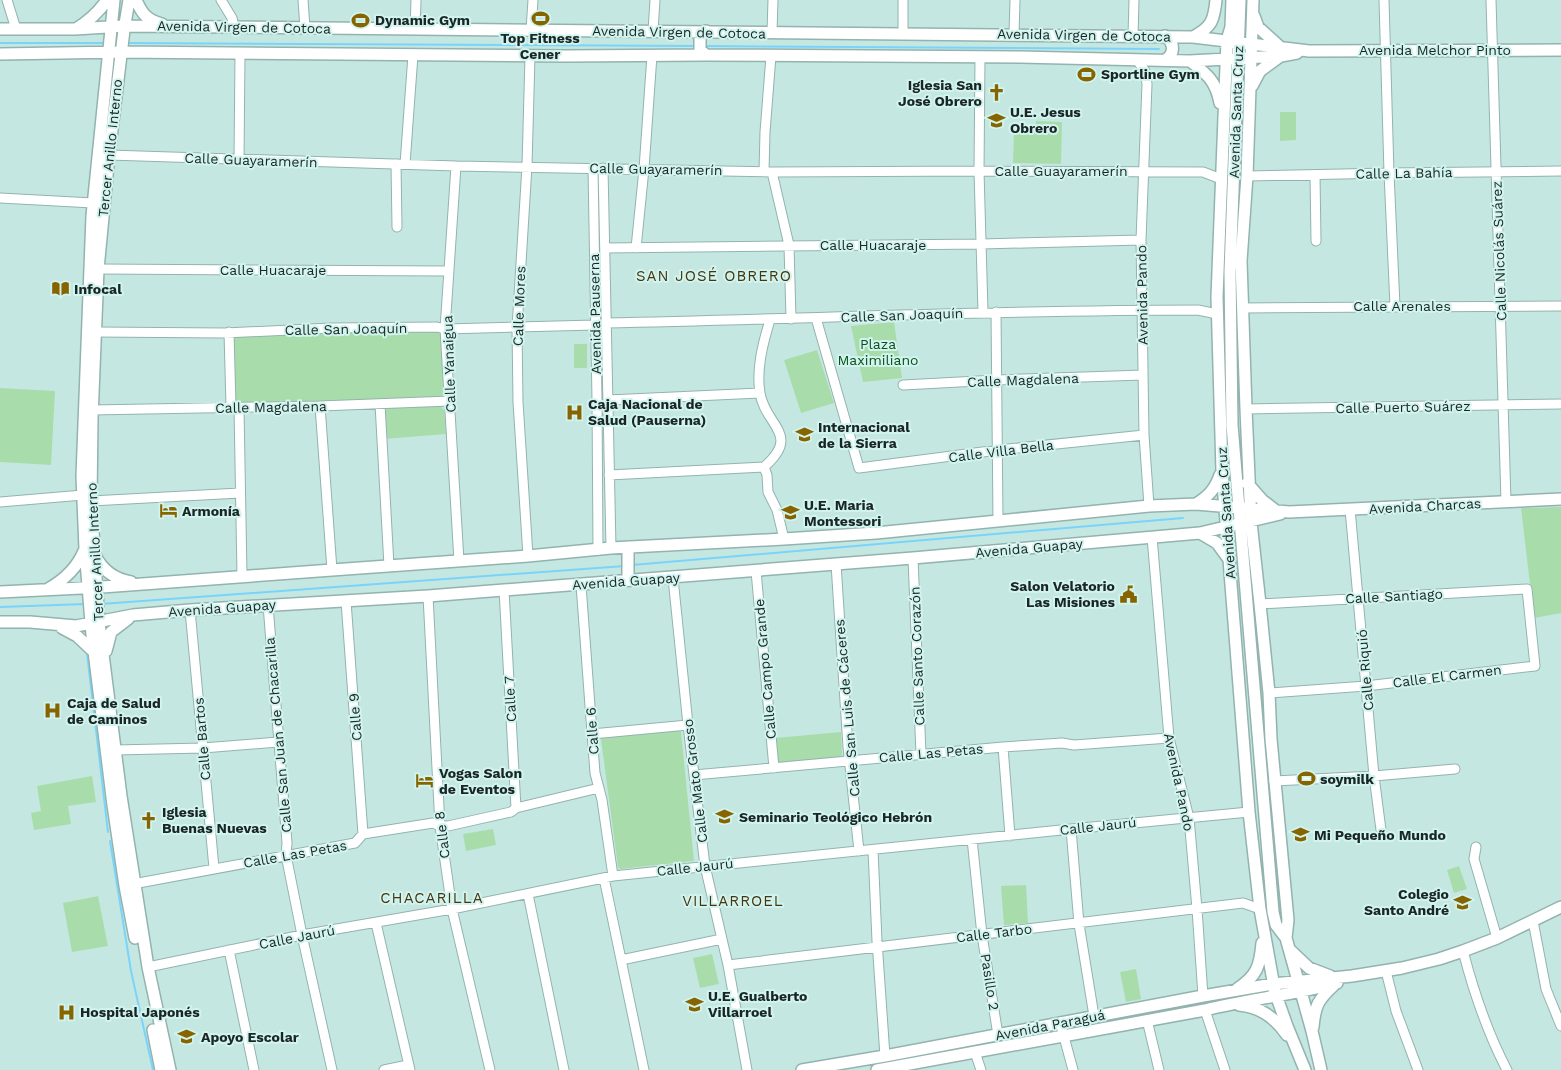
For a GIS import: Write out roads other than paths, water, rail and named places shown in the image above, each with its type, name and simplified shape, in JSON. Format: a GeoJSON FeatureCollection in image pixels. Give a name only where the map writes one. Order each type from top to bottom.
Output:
{"type":"FeatureCollection","features":[{"type":"Feature","properties":{"kind":"main road"},"geometry":{"type":"LineString","coordinates":[[75,29],[89,21],[107,0]]}},
{"type":"Feature","properties":{"kind":"main road","name":"Tercer Anillo Interno"},"geometry":{"type":"LineString","coordinates":[[114,0],[93,203],[83,430],[94,618],[94,652],[109,776],[125,886],[162,1070]]}},
{"type":"Feature","properties":{"kind":"main road","name":"Tercer Anillo Interno"},"geometry":{"type":"LineString","coordinates":[[89,550],[93,538],[87,498],[88,427],[92,414],[98,269],[109,155],[129,0]]}},
{"type":"Feature","properties":{"kind":"main road"},"geometry":{"type":"LineString","coordinates":[[136,0],[145,17],[153,22],[173,27]]}},
{"type":"Feature","properties":{"kind":"main road"},"geometry":{"type":"LineString","coordinates":[[1193,37],[1211,24],[1216,0]]}},
{"type":"Feature","properties":{"kind":"main road","name":"Avenida Santa Cruz"},"geometry":{"type":"LineString","coordinates":[[1225,0],[1223,27],[1232,41]]}},
{"type":"Feature","properties":{"kind":"main road","name":"Avenida Santa Cruz"},"geometry":{"type":"LineString","coordinates":[[1238,1],[1232,41],[1236,101],[1230,272],[1232,425],[1238,491],[1243,515],[1254,548],[1260,604],[1274,780],[1288,920],[1287,943]]}},
{"type":"Feature","properties":{"kind":"main road"},"geometry":{"type":"LineString","coordinates":[[1248,100],[1255,78],[1280,51],[1258,27],[1253,2]]}},
{"type":"Feature","properties":{"kind":"main road","name":"Avenida Santa Cruz"},"geometry":{"type":"LineString","coordinates":[[1253,2],[1242,261],[1249,484],[1243,515],[1262,799],[1272,912],[1276,925],[1287,943],[1294,969],[1288,990]]}},
{"type":"Feature","properties":{"kind":"main road","name":"Avenida Virgen de Cotoca"},"geometry":{"type":"LineString","coordinates":[[0,29],[234,27],[653,31],[697,34],[772,32],[1014,34],[1165,36],[1232,41]]}},
{"type":"Feature","properties":{"kind":"main road"},"geometry":{"type":"LineString","coordinates":[[697,34],[697,52]]}},
{"type":"Feature","properties":{"kind":"main road"},"geometry":{"type":"LineString","coordinates":[[1161,60],[1171,54],[1173,48],[1172,43],[1165,36]]}},
{"type":"Feature","properties":{"kind":"main road","name":"Avenida Melchor Pinto"},"geometry":{"type":"LineString","coordinates":[[1232,41],[1251,43],[1280,51]]}},
{"type":"Feature","properties":{"kind":"main road","name":"Avenida Melchor Pinto"},"geometry":{"type":"LineString","coordinates":[[1232,59],[1250,58],[1280,51],[1309,50],[1561,50]]}},
{"type":"Feature","properties":{"kind":"main road","name":"Avenida Virgen de Cotoca"},"geometry":{"type":"LineString","coordinates":[[0,54],[121,51],[530,56],[652,55],[697,52],[771,56],[1190,61],[1232,59]]}},
{"type":"Feature","properties":{"kind":"main road","name":"Avenida Santa Cruz"},"geometry":{"type":"LineString","coordinates":[[1232,59],[1224,118],[1221,160],[1216,297],[1222,471],[1243,515]]}},
{"type":"Feature","properties":{"kind":"main road"},"geometry":{"type":"LineString","coordinates":[[1190,61],[1207,74],[1214,83],[1218,91],[1224,118]]}},
{"type":"Feature","properties":{"kind":"main road"},"geometry":{"type":"LineString","coordinates":[[104,94],[108,110],[103,151],[109,155]]}},
{"type":"Feature","properties":{"kind":"main road"},"geometry":{"type":"LineString","coordinates":[[1236,101],[1248,137]]}},
{"type":"Feature","properties":{"kind":"main road"},"geometry":{"type":"LineString","coordinates":[[93,203],[97,206],[95,248],[98,269]]}},
{"type":"Feature","properties":{"kind":"main road"},"geometry":{"type":"LineString","coordinates":[[83,430],[88,418],[92,338],[96,332],[92,326],[94,276],[92,248]]}},
{"type":"Feature","properties":{"kind":"main road"},"geometry":{"type":"LineString","coordinates":[[1231,337],[1242,261]]}},
{"type":"Feature","properties":{"kind":"main road"},"geometry":{"type":"LineString","coordinates":[[1196,504],[1213,491],[1222,471]]}},
{"type":"Feature","properties":{"kind":"main road"},"geometry":{"type":"LineString","coordinates":[[1236,471],[1262,500],[1277,513],[1261,529],[1254,548]]}},
{"type":"Feature","properties":{"kind":"main road","name":"Avenida Charcas"},"geometry":{"type":"LineString","coordinates":[[1243,515],[1561,499]]}},
{"type":"Feature","properties":{"kind":"main road"},"geometry":{"type":"LineString","coordinates":[[0,592],[48,589],[92,590],[140,584],[528,556],[611,548],[784,540],[918,530],[998,520],[1149,506],[1196,504],[1243,515],[1228,541]]}},
{"type":"Feature","properties":{"kind":"main road","name":"Avenida Santa Cruz"},"geometry":{"type":"LineString","coordinates":[[1243,515],[1226,525],[1250,812],[1260,909],[1264,928],[1288,990]]}},
{"type":"Feature","properties":{"kind":"main road","name":"Avenida Guapay"},"geometry":{"type":"LineString","coordinates":[[0,622],[30,622],[76,626],[94,618],[190,610],[581,585],[628,577],[673,578],[913,558],[1200,533],[1226,525],[1243,515]]}},
{"type":"Feature","properties":{"kind":"main road"},"geometry":{"type":"LineString","coordinates":[[1200,533],[1217,543],[1230,559]]}},
{"type":"Feature","properties":{"kind":"main road"},"geometry":{"type":"LineString","coordinates":[[628,548],[628,577]]}},
{"type":"Feature","properties":{"kind":"main road"},"geometry":{"type":"LineString","coordinates":[[48,589],[57,584],[72,570],[89,550],[108,572],[123,580],[140,584]]}},
{"type":"Feature","properties":{"kind":"main road"},"geometry":{"type":"LineString","coordinates":[[105,666],[106,645],[111,632],[132,615]]}},
{"type":"Feature","properties":{"kind":"main road","name":"Tercer Anillo Interno"},"geometry":{"type":"LineString","coordinates":[[94,618],[105,666],[125,823],[148,971],[170,1070]]}},
{"type":"Feature","properties":{"kind":"main road"},"geometry":{"type":"LineString","coordinates":[[56,625],[77,636],[94,652]]}},
{"type":"Feature","properties":{"kind":"main road"},"geometry":{"type":"LineString","coordinates":[[97,676],[106,698],[111,746],[115,750]]}},
{"type":"Feature","properties":{"kind":"main road"},"geometry":{"type":"LineString","coordinates":[[1262,799],[1271,739]]}},
{"type":"Feature","properties":{"kind":"main road"},"geometry":{"type":"LineString","coordinates":[[109,776],[116,780],[120,813],[125,823]]}},
{"type":"Feature","properties":{"kind":"main road"},"geometry":{"type":"LineString","coordinates":[[113,805],[122,830],[129,878],[134,884],[131,893],[145,970],[145,991]]}},
{"type":"Feature","properties":{"kind":"main road"},"geometry":{"type":"LineString","coordinates":[[1288,990],[1440,959],[1497,938],[1561,907]]}},
{"type":"Feature","properties":{"kind":"main road"},"geometry":{"type":"LineString","coordinates":[[1264,928],[1256,973],[1231,998],[1272,1017],[1282,1028],[1306,1070]]}},
{"type":"Feature","properties":{"kind":"main road"},"geometry":{"type":"LineString","coordinates":[[1287,943],[1309,968],[1328,975],[1352,976]]}},
{"type":"Feature","properties":{"kind":"main road"},"geometry":{"type":"LineString","coordinates":[[148,971],[152,1002],[165,1063],[162,1070]]}},
{"type":"Feature","properties":{"kind":"main road"},"geometry":{"type":"LineString","coordinates":[[1288,990],[1336,983],[1352,976]]}},
{"type":"Feature","properties":{"kind":"main road"},"geometry":{"type":"LineString","coordinates":[[1312,1031],[1316,1005],[1321,997],[1336,983]]}},
{"type":"Feature","properties":{"kind":"main road"},"geometry":{"type":"LineString","coordinates":[[1288,990],[1312,1031],[1321,1070]]}},
{"type":"Feature","properties":{"kind":"main road"},"geometry":{"type":"LineString","coordinates":[[1288,990],[1297,1052]]}},
{"type":"Feature","properties":{"kind":"main road","name":"Avenida Paraguá"},"geometry":{"type":"LineString","coordinates":[[877,1070],[905,1067],[1205,1010],[1231,998],[1288,990]]}},
{"type":"Feature","properties":{"kind":"main road","name":"Avenida Paraguá"},"geometry":{"type":"LineString","coordinates":[[802,1070],[1203,996],[1264,998],[1288,990]]}},
{"type":"Feature","properties":{"kind":"main road"},"geometry":{"type":"LineString","coordinates":[[1318,1055],[1330,1070]]}},
{"type":"Feature","properties":{"kind":"street"},"geometry":{"type":"LineString","coordinates":[[7,0],[16,29]]}},
{"type":"Feature","properties":{"kind":"street"},"geometry":{"type":"LineString","coordinates":[[221,0],[232,18],[234,27]]}},
{"type":"Feature","properties":{"kind":"street"},"geometry":{"type":"LineString","coordinates":[[303,0],[305,28]]}},
{"type":"Feature","properties":{"kind":"street"},"geometry":{"type":"LineString","coordinates":[[415,29],[416,0]]}},
{"type":"Feature","properties":{"kind":"street"},"geometry":{"type":"LineString","coordinates":[[531,30],[533,0]]}},
{"type":"Feature","properties":{"kind":"street"},"geometry":{"type":"LineString","coordinates":[[653,31],[655,0]]}},
{"type":"Feature","properties":{"kind":"street"},"geometry":{"type":"LineString","coordinates":[[772,32],[774,0]]}},
{"type":"Feature","properties":{"kind":"street"},"geometry":{"type":"LineString","coordinates":[[903,0],[903,34]]}},
{"type":"Feature","properties":{"kind":"street"},"geometry":{"type":"LineString","coordinates":[[1014,34],[1015,0]]}},
{"type":"Feature","properties":{"kind":"street"},"geometry":{"type":"LineString","coordinates":[[1132,36],[1134,0]]}},
{"type":"Feature","properties":{"kind":"street"},"geometry":{"type":"LineString","coordinates":[[1384,0],[1387,50],[1389,173],[1396,306]]}},
{"type":"Feature","properties":{"kind":"street","name":"Calle Nicolás Suárez"},"geometry":{"type":"LineString","coordinates":[[1491,0],[1494,50],[1495,173],[1501,307],[1506,502]]}},
{"type":"Feature","properties":{"kind":"street"},"geometry":{"type":"LineString","coordinates":[[239,160],[240,53]]}},
{"type":"Feature","properties":{"kind":"street"},"geometry":{"type":"LineString","coordinates":[[398,227],[401,164],[413,55]]}},
{"type":"Feature","properties":{"kind":"street"},"geometry":{"type":"LineString","coordinates":[[636,248],[652,55]]}},
{"type":"Feature","properties":{"kind":"street","name":"Calle Mores"},"geometry":{"type":"LineString","coordinates":[[528,556],[518,402],[517,328],[527,166],[530,56]]}},
{"type":"Feature","properties":{"kind":"street"},"geometry":{"type":"LineString","coordinates":[[771,56],[765,132],[768,171],[789,245],[791,319]]}},
{"type":"Feature","properties":{"kind":"street"},"geometry":{"type":"LineString","coordinates":[[980,57],[979,170],[983,312]]}},
{"type":"Feature","properties":{"kind":"street","name":"Avenida Pando"},"geometry":{"type":"LineString","coordinates":[[1137,60],[1145,71],[1148,84]]}},
{"type":"Feature","properties":{"kind":"street","name":"Avenida Pando"},"geometry":{"type":"LineString","coordinates":[[1149,506],[1144,435],[1141,240],[1148,84],[1151,72],[1161,60]]}},
{"type":"Feature","properties":{"kind":"street","name":"Calle Guayaramerín"},"geometry":{"type":"LineString","coordinates":[[109,155],[456,166],[768,171],[1203,172],[1221,179]]}},
{"type":"Feature","properties":{"kind":"street"},"geometry":{"type":"LineString","coordinates":[[1203,172],[1212,169],[1221,160]]}},
{"type":"Feature","properties":{"kind":"street","name":"Calle Yanaigua"},"geometry":{"type":"LineString","coordinates":[[456,166],[445,329],[459,561]]}},
{"type":"Feature","properties":{"kind":"street","name":"Avenida Pauserna"},"geometry":{"type":"LineString","coordinates":[[593,168],[598,550]]}},
{"type":"Feature","properties":{"kind":"street","name":"Avenida Pauserna"},"geometry":{"type":"LineString","coordinates":[[603,168],[611,548]]}},
{"type":"Feature","properties":{"kind":"street","name":"Calle La Bahía"},"geometry":{"type":"LineString","coordinates":[[1247,176],[1561,172]]}},
{"type":"Feature","properties":{"kind":"street"},"geometry":{"type":"LineString","coordinates":[[1315,174],[1316,241]]}},
{"type":"Feature","properties":{"kind":"street"},"geometry":{"type":"LineString","coordinates":[[0,198],[93,203]]}},
{"type":"Feature","properties":{"kind":"street","name":"Calle Huacaraje"},"geometry":{"type":"LineString","coordinates":[[604,248],[981,244],[1141,240]]}},
{"type":"Feature","properties":{"kind":"street","name":"Calle Huacaraje"},"geometry":{"type":"LineString","coordinates":[[98,269],[448,271]]}},
{"type":"Feature","properties":{"kind":"street"},"geometry":{"type":"LineString","coordinates":[[1198,310],[1207,306],[1216,297]]}},
{"type":"Feature","properties":{"kind":"street"},"geometry":{"type":"LineString","coordinates":[[595,300],[606,300]]}},
{"type":"Feature","properties":{"kind":"street","name":"Calle Arenales"},"geometry":{"type":"LineString","coordinates":[[1243,308],[1561,306]]}},
{"type":"Feature","properties":{"kind":"street","name":"Calle San Joaquín"},"geometry":{"type":"LineString","coordinates":[[606,324],[983,312],[1198,310],[1218,314]]}},
{"type":"Feature","properties":{"kind":"street"},"geometry":{"type":"LineString","coordinates":[[996,312],[998,520]]}},
{"type":"Feature","properties":{"kind":"street","name":"Calle Villa Bella"},"geometry":{"type":"LineString","coordinates":[[816,318],[859,468],[998,450],[1144,435]]}},
{"type":"Feature","properties":{"kind":"street"},"geometry":{"type":"LineString","coordinates":[[609,474],[764,467],[777,454],[781,441],[778,428],[763,404],[760,393],[762,350],[770,320]]}},
{"type":"Feature","properties":{"kind":"street","name":"Calle San Joaquín"},"geometry":{"type":"LineString","coordinates":[[96,332],[229,332],[331,328],[517,328],[595,325]]}},
{"type":"Feature","properties":{"kind":"street"},"geometry":{"type":"LineString","coordinates":[[229,332],[240,493],[242,576]]}},
{"type":"Feature","properties":{"kind":"street","name":"Calle Magdalena"},"geometry":{"type":"LineString","coordinates":[[903,385],[1143,375]]}},
{"type":"Feature","properties":{"kind":"street"},"geometry":{"type":"LineString","coordinates":[[608,400],[760,393]]}},
{"type":"Feature","properties":{"kind":"street","name":"Calle Magdalena"},"geometry":{"type":"LineString","coordinates":[[92,414],[450,400]]}},
{"type":"Feature","properties":{"kind":"street"},"geometry":{"type":"LineString","coordinates":[[380,404],[389,566]]}},
{"type":"Feature","properties":{"kind":"street","name":"Calle Puerto Suárez"},"geometry":{"type":"LineString","coordinates":[[1246,409],[1561,404]]}},
{"type":"Feature","properties":{"kind":"street"},"geometry":{"type":"LineString","coordinates":[[320,406],[332,570]]}},
{"type":"Feature","properties":{"kind":"street"},"geometry":{"type":"LineString","coordinates":[[598,437],[608,437]]}},
{"type":"Feature","properties":{"kind":"street"},"geometry":{"type":"LineString","coordinates":[[764,467],[767,475],[768,492],[777,510],[784,540]]}},
{"type":"Feature","properties":{"kind":"street"},"geometry":{"type":"LineString","coordinates":[[0,502],[240,493]]}},
{"type":"Feature","properties":{"kind":"street","name":"Calle Riquió"},"geometry":{"type":"LineString","coordinates":[[1350,509],[1374,776],[1381,830]]}},
{"type":"Feature","properties":{"kind":"street","name":"Avenida Pando"},"geometry":{"type":"LineString","coordinates":[[1152,537],[1169,738],[1189,818],[1203,996]]}},
{"type":"Feature","properties":{"kind":"street","name":"Calle Santo Corazón"},"geometry":{"type":"LineString","coordinates":[[913,558],[921,754]]}},
{"type":"Feature","properties":{"kind":"street","name":"Calle San Luis de Cáceres"},"geometry":{"type":"LineString","coordinates":[[836,564],[850,760],[859,851]]}},
{"type":"Feature","properties":{"kind":"street","name":"Calle Campo Grande"},"geometry":{"type":"LineString","coordinates":[[756,571],[774,768]]}},
{"type":"Feature","properties":{"kind":"street","name":"Calle Mato Grosso"},"geometry":{"type":"LineString","coordinates":[[673,578],[705,866],[728,965],[747,1070]]}},
{"type":"Feature","properties":{"kind":"street","name":"Calle 6"},"geometry":{"type":"LineString","coordinates":[[581,585],[595,773],[602,800],[609,877],[621,960],[644,1070]]}},
{"type":"Feature","properties":{"kind":"street","name":"Calle Santiago"},"geometry":{"type":"LineString","coordinates":[[1260,604],[1528,589],[1535,666]]}},
{"type":"Feature","properties":{"kind":"street","name":"Calle 7"},"geometry":{"type":"LineString","coordinates":[[504,590],[516,808]]}},
{"type":"Feature","properties":{"kind":"street","name":"Calle 8"},"geometry":{"type":"LineString","coordinates":[[428,596],[440,826],[452,909],[490,1070]]}},
{"type":"Feature","properties":{"kind":"street","name":"Calle 9"},"geometry":{"type":"LineString","coordinates":[[346,601],[363,834]]}},
{"type":"Feature","properties":{"kind":"street","name":"Calle San Juan de Chacarilla"},"geometry":{"type":"LineString","coordinates":[[268,605],[287,843],[286,855],[332,1070]]}},
{"type":"Feature","properties":{"kind":"street","name":"Calle Bartos"},"geometry":{"type":"LineString","coordinates":[[190,610],[214,868]]}},
{"type":"Feature","properties":{"kind":"street","name":"Calle El Carmen"},"geometry":{"type":"LineString","coordinates":[[1268,693],[1366,686],[1535,666]]}},
{"type":"Feature","properties":{"kind":"street"},"geometry":{"type":"LineString","coordinates":[[592,734],[688,725]]}},
{"type":"Feature","properties":{"kind":"street","name":"Calle Las Petas"},"geometry":{"type":"LineString","coordinates":[[694,775],[1002,747],[1062,743],[1074,745],[1169,738]]}},
{"type":"Feature","properties":{"kind":"street"},"geometry":{"type":"LineString","coordinates":[[115,750],[203,748],[278,742]]}},
{"type":"Feature","properties":{"kind":"street"},"geometry":{"type":"LineString","coordinates":[[1002,747],[1010,836]]}},
{"type":"Feature","properties":{"kind":"street"},"geometry":{"type":"LineString","coordinates":[[1274,780],[1374,776],[1455,768]]}},
{"type":"Feature","properties":{"kind":"street","name":"Calle Las Petas"},"geometry":{"type":"LineString","coordinates":[[134,884],[355,843],[363,834],[433,824],[448,826],[511,812],[516,808],[598,788]]}},
{"type":"Feature","properties":{"kind":"street","name":"Calle Jaurú"},"geometry":{"type":"LineString","coordinates":[[148,971],[229,950],[302,935],[452,909],[609,877],[1250,812]]}},
{"type":"Feature","properties":{"kind":"street"},"geometry":{"type":"LineString","coordinates":[[1071,829],[1079,924],[1094,1016]]}},
{"type":"Feature","properties":{"kind":"street","name":"Pasillo 2"},"geometry":{"type":"LineString","coordinates":[[972,839],[982,935],[998,1035]]}},
{"type":"Feature","properties":{"kind":"street"},"geometry":{"type":"LineString","coordinates":[[1476,847],[1474,859],[1497,938]]}},
{"type":"Feature","properties":{"kind":"street"},"geometry":{"type":"LineString","coordinates":[[873,850],[885,1056]]}},
{"type":"Feature","properties":{"kind":"street"},"geometry":{"type":"LineString","coordinates":[[528,894],[564,1070]]}},
{"type":"Feature","properties":{"kind":"street","name":"Calle Tarbo"},"geometry":{"type":"LineString","coordinates":[[728,965],[1243,903],[1260,909]]}},
{"type":"Feature","properties":{"kind":"street"},"geometry":{"type":"LineString","coordinates":[[1533,921],[1543,979],[1561,1026]]}},
{"type":"Feature","properties":{"kind":"street"},"geometry":{"type":"LineString","coordinates":[[376,923],[409,1067],[384,1070]]}},
{"type":"Feature","properties":{"kind":"street"},"geometry":{"type":"LineString","coordinates":[[621,960],[722,939]]}},
{"type":"Feature","properties":{"kind":"street"},"geometry":{"type":"LineString","coordinates":[[229,950],[254,1070]]}},
{"type":"Feature","properties":{"kind":"street"},"geometry":{"type":"LineString","coordinates":[[1463,951],[1482,1016],[1507,1070]]}},
{"type":"Feature","properties":{"kind":"street"},"geometry":{"type":"LineString","coordinates":[[1386,971],[1396,1011],[1418,1070]]}},
{"type":"Feature","properties":{"kind":"street"},"geometry":{"type":"LineString","coordinates":[[1205,1010],[1225,1070]]}},
{"type":"Feature","properties":{"kind":"street"},"geometry":{"type":"LineString","coordinates":[[1147,1020],[1159,1070]]}},
{"type":"Feature","properties":{"kind":"street"},"geometry":{"type":"LineString","coordinates":[[1060,1022],[1074,1070]]}},
{"type":"Feature","properties":{"kind":"street"},"geometry":{"type":"LineString","coordinates":[[976,1052],[981,1070]]}},
{"type":"Feature","properties":{"kind":"waterway"},"geometry":{"type":"LineString","coordinates":[[0,43],[104,43]]}},
{"type":"Feature","properties":{"kind":"waterway"},"geometry":{"type":"LineString","coordinates":[[127,43],[697,46]]}},
{"type":"Feature","properties":{"kind":"waterway"},"geometry":{"type":"LineString","coordinates":[[704,46],[1159,49]]}},
{"type":"Feature","properties":{"kind":"waterway"},"geometry":{"type":"LineString","coordinates":[[632,565],[1183,518]]}},
{"type":"Feature","properties":{"kind":"waterway"},"geometry":{"type":"LineString","coordinates":[[101,604],[625,566]]}},
{"type":"Feature","properties":{"kind":"waterway"},"geometry":{"type":"LineString","coordinates":[[0,607],[86,604]]}},
{"type":"Feature","properties":{"kind":"waterway"},"geometry":{"type":"LineString","coordinates":[[87,653],[108,832]]}},
{"type":"Feature","properties":{"kind":"waterway"},"geometry":{"type":"LineString","coordinates":[[110,841],[131,971],[153,1070]]}},
{"type":"Feature","properties":{"kind":"place","name":"Top Fitness Cener"},"geometry":{"type":"Point","coordinates":[540,18]}},
{"type":"Feature","properties":{"kind":"place","name":"Dynamic Gym"},"geometry":{"type":"Point","coordinates":[361,20]}},
{"type":"Feature","properties":{"kind":"place","name":"Sportline Gym"},"geometry":{"type":"Point","coordinates":[1087,74]}},
{"type":"Feature","properties":{"kind":"place","name":"Iglesia San José Obrero"},"geometry":{"type":"Point","coordinates":[996,93]}},
{"type":"Feature","properties":{"kind":"place","name":"U.E. Jesus Obrero"},"geometry":{"type":"Point","coordinates":[996,120]}},
{"type":"Feature","properties":{"kind":"place","name":"Infocal"},"geometry":{"type":"Point","coordinates":[60,289]}},
{"type":"Feature","properties":{"kind":"place","name":"Caja Nacional de Salud (Pauserna)"},"geometry":{"type":"Point","coordinates":[574,412]}},
{"type":"Feature","properties":{"kind":"place","name":"Internacional de la Sierra"},"geometry":{"type":"Point","coordinates":[804,435]}},
{"type":"Feature","properties":{"kind":"place","name":"Armonía"},"geometry":{"type":"Point","coordinates":[168,511]}},
{"type":"Feature","properties":{"kind":"place","name":"U.E. Maria Montessori"},"geometry":{"type":"Point","coordinates":[790,513]}},
{"type":"Feature","properties":{"kind":"place","name":"Salon Velatorio Las Misiones"},"geometry":{"type":"Point","coordinates":[1129,594]}},
{"type":"Feature","properties":{"kind":"place","name":"Caja de Salud de Caminos"},"geometry":{"type":"Point","coordinates":[53,711]}},
{"type":"Feature","properties":{"kind":"place","name":"soymilk"},"geometry":{"type":"Point","coordinates":[1306,779]}},
{"type":"Feature","properties":{"kind":"place","name":"Vogas Salon de Eventos"},"geometry":{"type":"Point","coordinates":[425,781]}},
{"type":"Feature","properties":{"kind":"place","name":"Seminario Teológico Hebrón"},"geometry":{"type":"Point","coordinates":[725,817]}},
{"type":"Feature","properties":{"kind":"place","name":"Iglesia Buenas Nuevas"},"geometry":{"type":"Point","coordinates":[148,820]}},
{"type":"Feature","properties":{"kind":"place","name":"Mi Pequeño Mundo"},"geometry":{"type":"Point","coordinates":[1300,835]}},
{"type":"Feature","properties":{"kind":"place","name":"Colegio Santo André"},"geometry":{"type":"Point","coordinates":[1463,902]}},
{"type":"Feature","properties":{"kind":"place","name":"U.E. Gualberto Villarroel"},"geometry":{"type":"Point","coordinates":[694,1004]}},
{"type":"Feature","properties":{"kind":"place","name":"Hospital Japonés"},"geometry":{"type":"Point","coordinates":[66,1012]}},
{"type":"Feature","properties":{"kind":"place","name":"Apoyo Escolar"},"geometry":{"type":"Point","coordinates":[187,1037]}},
{"type":"Feature","properties":{"kind":"district","name":"SAN JOSÉ OBRERO"},"geometry":{"type":"Point","coordinates":[714,276]}},
{"type":"Feature","properties":{"kind":"district","name":"CHACARILLA"},"geometry":{"type":"Point","coordinates":[432,898]}},
{"type":"Feature","properties":{"kind":"district","name":"VILLARROEL"},"geometry":{"type":"Point","coordinates":[733,901]}},
{"type":"Feature","properties":{"kind":"park label","name":"Plaza Maximiliano"},"geometry":{"type":"Point","coordinates":[878,352]}}]}
